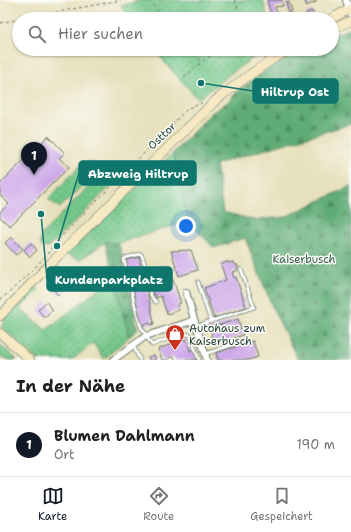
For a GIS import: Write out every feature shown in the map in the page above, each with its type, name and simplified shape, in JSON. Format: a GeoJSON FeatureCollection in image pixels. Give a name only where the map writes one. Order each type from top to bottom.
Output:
{"type":"FeatureCollection","features":[{"type":"Feature","properties":{"kind":"main road"},"geometry":{"type":"LineString","coordinates":[[339,16],[350,12]]}},
{"type":"Feature","properties":{"kind":"main road"},"geometry":{"type":"LineString","coordinates":[[339,26],[351,21]]}},
{"type":"Feature","properties":{"kind":"main road","name":"Osttor"},"geometry":{"type":"LineString","coordinates":[[0,316],[43,270],[215,101],[278,56]]}},
{"type":"Feature","properties":{"kind":"main road","name":"Osttor"},"geometry":{"type":"LineString","coordinates":[[0,306],[32,277],[43,270]]}},
{"type":"Feature","properties":{"kind":"main road"},"geometry":{"type":"LineString","coordinates":[[0,333],[30,360]]}},
{"type":"Feature","properties":{"kind":"street"},"geometry":{"type":"LineString","coordinates":[[346,0],[350,12]]}},
{"type":"Feature","properties":{"kind":"street"},"geometry":{"type":"LineString","coordinates":[[186,292],[206,357]]}},
{"type":"Feature","properties":{"kind":"street"},"geometry":{"type":"LineString","coordinates":[[112,360],[146,336],[194,319]]}},
{"type":"Feature","properties":{"kind":"lane"},"geometry":{"type":"LineString","coordinates":[[156,302],[150,292],[144,259],[141,254],[125,258],[124,260],[138,318],[141,327],[152,345],[184,333],[190,335],[199,360]]}},
{"type":"Feature","properties":{"kind":"lane"},"geometry":{"type":"LineString","coordinates":[[196,326],[254,308],[241,269]]}},
{"type":"Feature","properties":{"kind":"lane"},"geometry":{"type":"LineString","coordinates":[[198,282],[211,322]]}},
{"type":"Feature","properties":{"kind":"lane"},"geometry":{"type":"LineString","coordinates":[[206,357],[241,342]]}},
{"type":"Feature","properties":{"kind":"lane"},"geometry":{"type":"LineString","coordinates":[[133,345],[140,360]]}},
{"type":"Feature","properties":{"kind":"path"},"geometry":{"type":"LineString","coordinates":[[57,12],[121,0]]}},
{"type":"Feature","properties":{"kind":"path"},"geometry":{"type":"LineString","coordinates":[[149,0],[160,12]]}},
{"type":"Feature","properties":{"kind":"path"},"geometry":{"type":"LineString","coordinates":[[235,0],[239,12]]}},
{"type":"Feature","properties":{"kind":"path"},"geometry":{"type":"LineString","coordinates":[[0,23],[12,20]]}},
{"type":"Feature","properties":{"kind":"path"},"geometry":{"type":"LineString","coordinates":[[197,56],[202,62]]}},
{"type":"Feature","properties":{"kind":"path"},"geometry":{"type":"LineString","coordinates":[[184,77],[210,56]]}},
{"type":"Feature","properties":{"kind":"path"},"geometry":{"type":"LineString","coordinates":[[0,300],[46,256],[55,243],[188,108],[202,103]]}},
{"type":"Feature","properties":{"kind":"green space"},"geometry":{"type":"Polygon","coordinates":[[[142,0],[263,0],[266,12],[126,12],[121,6],[142,0]]]}},
{"type":"Feature","properties":{"kind":"green space","name":"Kaiserbusch"},"geometry":{"type":"Polygon","coordinates":[[[351,28],[351,124],[216,164],[223,212],[254,220],[285,217],[351,186],[351,360],[298,360],[274,311],[245,238],[214,248],[188,221],[173,153],[210,114],[272,66],[290,56],[339,56],[339,32],[351,28]]]}},
{"type":"Feature","properties":{"kind":"green space"},"geometry":{"type":"Polygon","coordinates":[[[160,56],[256,56],[238,68],[198,99],[160,56]]]}},
{"type":"Feature","properties":{"kind":"green space"},"geometry":{"type":"Polygon","coordinates":[[[173,153],[188,221],[119,243],[105,242],[80,260],[66,254],[173,153]]]}},
{"type":"Feature","properties":{"kind":"green space"},"geometry":{"type":"Polygon","coordinates":[[[91,162],[99,169],[60,208],[48,199],[83,163],[91,162]]]}},
{"type":"Feature","properties":{"kind":"green space"},"geometry":{"type":"Polygon","coordinates":[[[103,172],[116,181],[49,247],[45,248],[41,246],[40,242],[42,234],[103,172]]]}},
{"type":"Feature","properties":{"kind":"green space"},"geometry":{"type":"Polygon","coordinates":[[[105,242],[119,243],[138,329],[129,337],[105,242]]]}},
{"type":"Feature","properties":{"kind":"green space"},"geometry":{"type":"Polygon","coordinates":[[[114,277],[129,337],[104,359],[93,343],[72,360],[38,360],[1,327],[5,315],[12,310],[34,284],[39,290],[20,309],[46,330],[114,277]]]}},
{"type":"Feature","properties":{"kind":"green space"},"geometry":{"type":"Polygon","coordinates":[[[0,344],[17,360],[10,360],[0,356],[0,344]]]}},
{"type":"Feature","properties":{"kind":"building"},"geometry":{"type":"Polygon","coordinates":[[[282,0],[283,6],[275,7],[277,12],[270,12],[267,1],[282,0]]]}},
{"type":"Feature","properties":{"kind":"building"},"geometry":{"type":"Polygon","coordinates":[[[305,0],[316,0],[316,2],[306,6],[307,4],[305,3],[305,0]]]}},
{"type":"Feature","properties":{"kind":"building"},"geometry":{"type":"Polygon","coordinates":[[[289,2],[292,12],[289,12],[286,3],[289,2]]]}},
{"type":"Feature","properties":{"kind":"building"},"geometry":{"type":"Polygon","coordinates":[[[48,136],[65,153],[59,158],[69,167],[10,226],[0,217],[0,212],[9,204],[0,195],[0,184],[48,136]]]}},
{"type":"Feature","properties":{"kind":"building"},"geometry":{"type":"Polygon","coordinates":[[[11,237],[23,249],[16,255],[5,243],[11,237]]]}},
{"type":"Feature","properties":{"kind":"building"},"geometry":{"type":"Polygon","coordinates":[[[31,243],[37,250],[30,257],[24,250],[31,243]]]}},
{"type":"Feature","properties":{"kind":"building"},"geometry":{"type":"Polygon","coordinates":[[[191,250],[198,270],[179,276],[171,251],[191,250]]]}},
{"type":"Feature","properties":{"kind":"building"},"geometry":{"type":"Polygon","coordinates":[[[139,257],[154,322],[154,324],[151,325],[150,323],[142,325],[126,260],[139,257]]]}},
{"type":"Feature","properties":{"kind":"building"},"geometry":{"type":"Polygon","coordinates":[[[226,262],[234,262],[235,265],[238,265],[237,271],[232,272],[234,278],[236,277],[246,307],[214,318],[204,288],[226,280],[221,265],[226,262]]]}},
{"type":"Feature","properties":{"kind":"building"},"geometry":{"type":"Polygon","coordinates":[[[168,265],[181,303],[177,304],[179,310],[167,314],[161,296],[156,298],[155,294],[153,295],[152,292],[154,291],[152,284],[156,283],[152,270],[168,265]]]}},
{"type":"Feature","properties":{"kind":"building"},"geometry":{"type":"Polygon","coordinates":[[[65,274],[74,283],[66,291],[64,289],[58,295],[53,289],[65,274]]]}},
{"type":"Feature","properties":{"kind":"building"},"geometry":{"type":"Polygon","coordinates":[[[46,302],[53,310],[45,318],[38,310],[46,302]]]}},
{"type":"Feature","properties":{"kind":"building"},"geometry":{"type":"Polygon","coordinates":[[[238,319],[243,335],[215,345],[213,338],[211,337],[212,335],[210,328],[238,319]]]}},
{"type":"Feature","properties":{"kind":"building"},"geometry":{"type":"Polygon","coordinates":[[[186,339],[190,351],[194,350],[197,360],[175,360],[174,357],[169,358],[169,360],[162,360],[158,349],[186,339]]]}},
{"type":"Feature","properties":{"kind":"building"},"geometry":{"type":"Polygon","coordinates":[[[253,341],[258,357],[248,360],[218,360],[216,353],[253,341]]]}},
{"type":"Feature","properties":{"kind":"building"},"geometry":{"type":"Polygon","coordinates":[[[154,355],[156,360],[149,360],[148,357],[154,355]]]}},
{"type":"Feature","properties":{"kind":"place","name":"Hiltrup Ost"},"geometry":{"type":"Point","coordinates":[201,83]}},
{"type":"Feature","properties":{"kind":"place","name":"Blumen Dahlmann"},"geometry":{"type":"Point","coordinates":[34,175]}},
{"type":"Feature","properties":{"kind":"place","name":"Kundenparkplatz"},"geometry":{"type":"Point","coordinates":[41,214]}},
{"type":"Feature","properties":{"kind":"place","name":"Abzweig Hiltrup"},"geometry":{"type":"Point","coordinates":[57,246]}},
{"type":"Feature","properties":{"kind":"place","name":"Autohaus zum Kaiserbusch"},"geometry":{"type":"Point","coordinates":[175,351]}}]}
